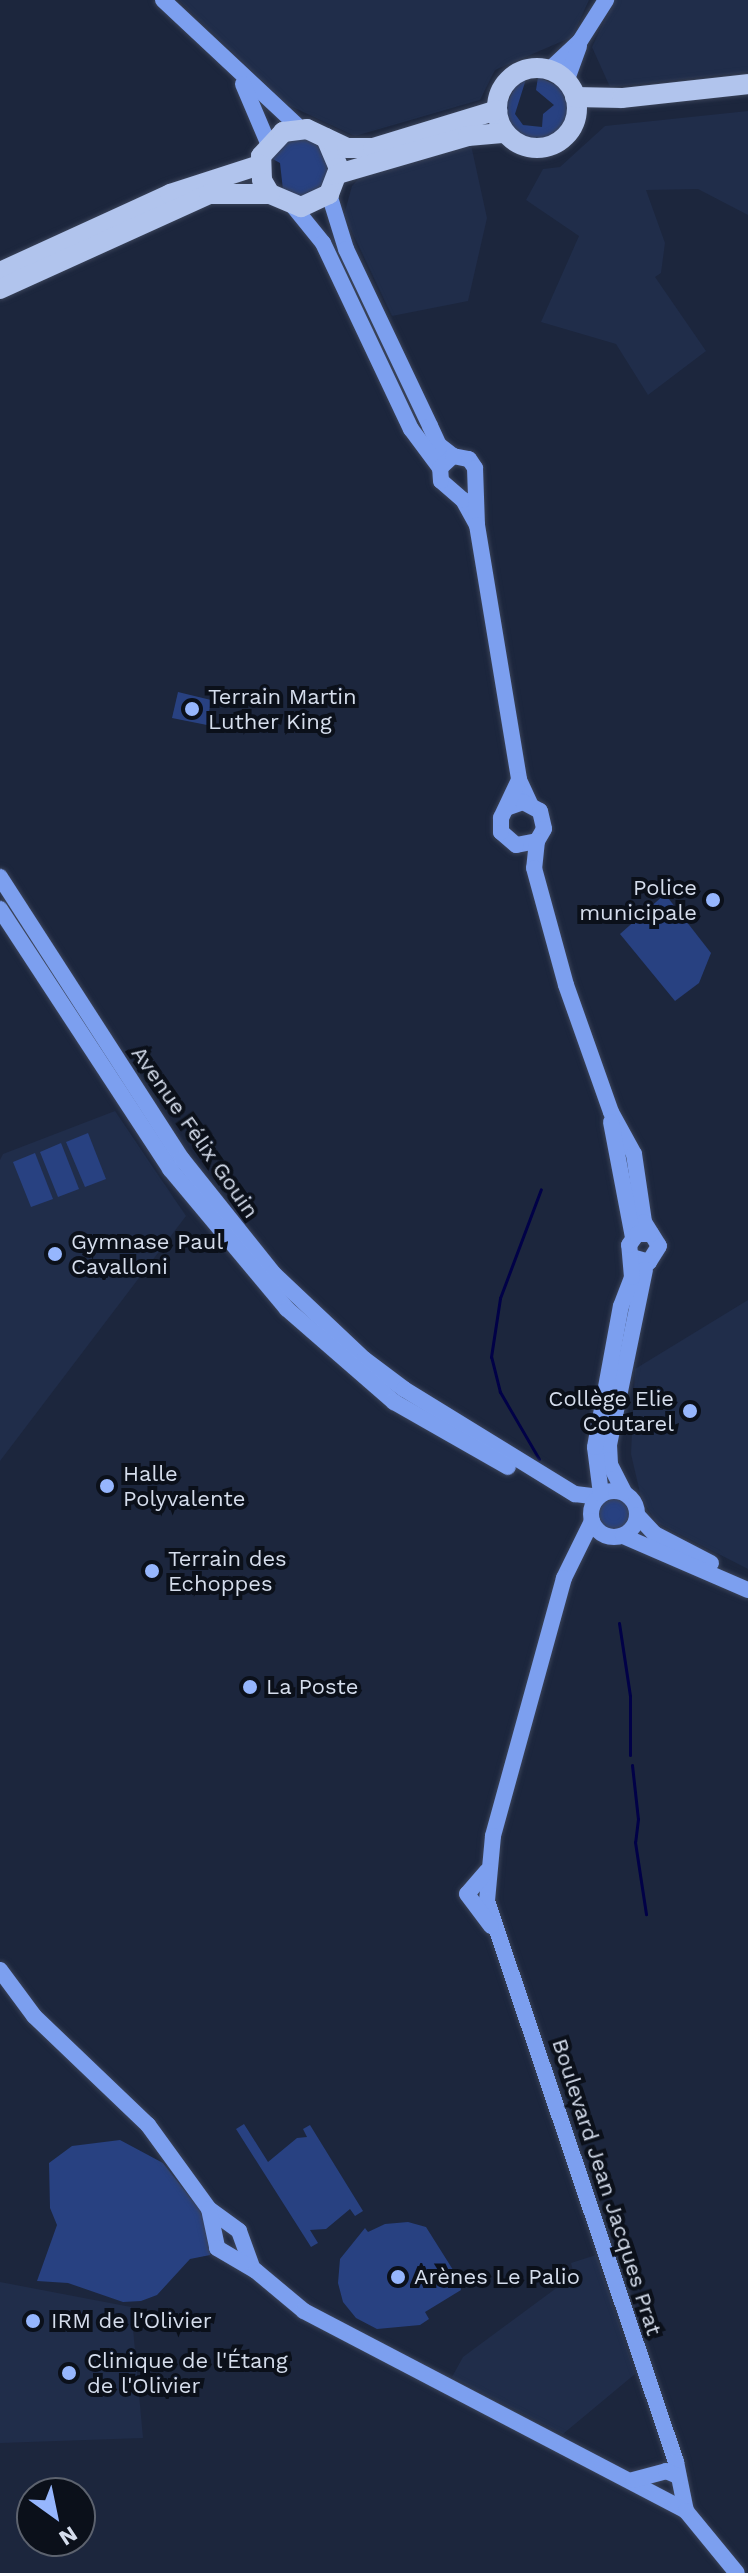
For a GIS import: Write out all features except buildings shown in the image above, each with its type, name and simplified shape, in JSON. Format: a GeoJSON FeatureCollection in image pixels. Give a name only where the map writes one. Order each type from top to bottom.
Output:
{"type":"FeatureCollection","features":[{"type":"Feature","properties":{"kind":"main road"},"geometry":{"type":"LineString","coordinates":[[163,0],[241,79],[300,128],[347,148],[373,148],[497,110]]}},
{"type":"Feature","properties":{"kind":"main road"},"geometry":{"type":"LineString","coordinates":[[576,118],[564,83],[580,41],[606,0]]}},
{"type":"Feature","properties":{"kind":"main road"},"geometry":{"type":"LineString","coordinates":[[622,98],[564,83],[533,68],[514,75],[497,110],[505,133],[521,145],[545,148],[564,138],[576,118],[622,98],[748,84]]}},
{"type":"Feature","properties":{"kind":"main road"},"geometry":{"type":"LineString","coordinates":[[241,79],[268,143]]}},
{"type":"Feature","properties":{"kind":"main road"},"geometry":{"type":"LineString","coordinates":[[270,194],[260,165],[268,143],[283,132],[300,128]]}},
{"type":"Feature","properties":{"kind":"main road"},"geometry":{"type":"LineString","coordinates":[[338,174],[468,136],[505,133]]}},
{"type":"Feature","properties":{"kind":"main road"},"geometry":{"type":"LineString","coordinates":[[293,206],[310,205],[329,194],[338,174],[336,151],[326,138]]}},
{"type":"Feature","properties":{"kind":"main road"},"geometry":{"type":"LineString","coordinates":[[0,272],[170,194],[260,165]]}},
{"type":"Feature","properties":{"kind":"main road"},"geometry":{"type":"LineString","coordinates":[[0,289],[209,194],[270,194],[293,206],[323,243],[411,429],[440,468],[444,486],[455,492],[477,525]]}},
{"type":"Feature","properties":{"kind":"main road"},"geometry":{"type":"LineString","coordinates":[[329,194],[346,249],[439,445],[453,456],[469,459],[476,479],[477,525],[519,780],[530,804],[544,823],[537,841],[534,868],[566,985],[611,1112],[634,1154],[644,1222],[659,1251],[649,1262],[640,1282],[609,1445],[610,1464],[624,1492],[635,1503],[637,1515],[655,1534],[748,1581]]}},
{"type":"Feature","properties":{"kind":"main road"},"geometry":{"type":"LineString","coordinates":[[440,468],[453,456]]}},
{"type":"Feature","properties":{"kind":"main road"},"geometry":{"type":"LineString","coordinates":[[455,492],[466,491],[476,479]]}},
{"type":"Feature","properties":{"kind":"main road"},"geometry":{"type":"LineString","coordinates":[[519,780],[500,825],[505,838],[516,845],[534,868]]}},
{"type":"Feature","properties":{"kind":"main road"},"geometry":{"type":"LineString","coordinates":[[509,807],[530,804]]}},
{"type":"Feature","properties":{"kind":"main road"},"geometry":{"type":"LineString","coordinates":[[516,845],[537,841]]}},
{"type":"Feature","properties":{"kind":"main road","name":"Avenue Félix Gouin"},"geometry":{"type":"LineString","coordinates":[[0,877],[182,1159],[273,1273],[364,1359],[404,1389],[575,1494],[600,1496]]}},
{"type":"Feature","properties":{"kind":"main road","name":"Avenue Félix Gouin"},"geometry":{"type":"LineString","coordinates":[[0,909],[170,1169],[287,1309],[376,1389],[438,1432],[591,1517]]}},
{"type":"Feature","properties":{"kind":"main road"},"geometry":{"type":"LineString","coordinates":[[611,1112],[633,1237],[632,1257],[595,1447],[600,1496],[591,1517],[615,1536],[748,1590]]}},
{"type":"Feature","properties":{"kind":"main road"},"geometry":{"type":"LineString","coordinates":[[633,1237],[651,1234]]}},
{"type":"Feature","properties":{"kind":"main road"},"geometry":{"type":"LineString","coordinates":[[632,1257],[649,1262]]}},
{"type":"Feature","properties":{"kind":"main road"},"geometry":{"type":"LineString","coordinates":[[600,1496],[624,1492]]}},
{"type":"Feature","properties":{"kind":"main road"},"geometry":{"type":"LineString","coordinates":[[576,1549],[615,1536],[637,1515]]}},
{"type":"Feature","properties":{"kind":"main road","name":"Boulevard Jean Jacques Prat"},"geometry":{"type":"LineString","coordinates":[[591,1517],[576,1549],[549,1633],[483,1890],[672,2452],[668,2485]]}},
{"type":"Feature","properties":{"kind":"main road"},"geometry":{"type":"LineString","coordinates":[[0,1970],[34,2016],[148,2125],[221,2229],[217,2248],[256,2271],[304,2311],[434,2375],[633,2480],[668,2485],[737,2573]]}},
{"type":"Feature","properties":{"kind":"main road"},"geometry":{"type":"LineString","coordinates":[[221,2229],[239,2231],[241,2243],[256,2271]]}},
{"type":"Feature","properties":{"kind":"main road"},"geometry":{"type":"LineString","coordinates":[[226,2253],[241,2243]]}},
{"type":"Feature","properties":{"kind":"shaded area"},"geometry":{"type":"Polygon","coordinates":[[[179,0],[589,0],[572,37],[495,70],[480,100],[355,136],[286,104],[179,0]]]}},
{"type":"Feature","properties":{"kind":"shaded area"},"geometry":{"type":"Polygon","coordinates":[[[615,0],[748,0],[748,72],[610,87],[592,47],[615,0]]]}},
{"type":"Feature","properties":{"kind":"shaded area"},"geometry":{"type":"Polygon","coordinates":[[[538,77],[561,87],[569,111],[558,133],[535,141],[512,130],[505,107],[516,85],[526,79],[515,114],[523,125],[542,127],[543,114],[554,105],[536,90],[538,77]]]}},
{"type":"Feature","properties":{"kind":"shaded area"},"geometry":{"type":"Polygon","coordinates":[[[748,111],[748,215],[698,189],[646,190],[665,243],[661,273],[655,277],[706,351],[648,395],[616,344],[541,322],[579,236],[526,200],[543,169],[560,167],[605,126],[748,111]]]}},
{"type":"Feature","properties":{"kind":"shaded area"},"geometry":{"type":"Polygon","coordinates":[[[307,136],[327,150],[329,181],[309,199],[283,190],[280,163],[269,157],[282,140],[307,136]]]}},
{"type":"Feature","properties":{"kind":"shaded area"},"geometry":{"type":"Polygon","coordinates":[[[471,145],[487,218],[468,301],[392,316],[344,215],[352,186],[364,173],[471,145]]]}},
{"type":"Feature","properties":{"kind":"shaded area","name":"Terrain Martin Luther King"},"geometry":{"type":"Polygon","coordinates":[[[178,692],[211,700],[207,725],[172,718],[178,692]]]}},
{"type":"Feature","properties":{"kind":"shaded area"},"geometry":{"type":"Polygon","coordinates":[[[665,894],[711,953],[699,983],[675,1001],[620,934],[665,894]]]}},
{"type":"Feature","properties":{"kind":"shaded area"},"geometry":{"type":"Polygon","coordinates":[[[115,1111],[186,1216],[0,1461],[0,1160],[3,1154],[115,1111]]]}},
{"type":"Feature","properties":{"kind":"shaded area"},"geometry":{"type":"Polygon","coordinates":[[[88,1133],[106,1179],[85,1187],[66,1142],[88,1133]]]}},
{"type":"Feature","properties":{"kind":"shaded area"},"geometry":{"type":"Polygon","coordinates":[[[61,1143],[79,1189],[58,1197],[40,1152],[61,1143]]]}},
{"type":"Feature","properties":{"kind":"shaded area"},"geometry":{"type":"Polygon","coordinates":[[[35,1153],[53,1199],[31,1207],[13,1162],[35,1153]]]}},
{"type":"Feature","properties":{"kind":"shaded area","name":"Collège Elie Coutarel"},"geometry":{"type":"Polygon","coordinates":[[[748,1300],[748,1569],[656,1522],[641,1497],[631,1454],[635,1369],[748,1300]]]}},
{"type":"Feature","properties":{"kind":"shaded area"},"geometry":{"type":"Polygon","coordinates":[[[614,1496],[627,1501],[632,1514],[627,1527],[614,1532],[601,1527],[596,1514],[601,1501],[614,1496]]]}},
{"type":"Feature","properties":{"kind":"shaded area"},"geometry":{"type":"Polygon","coordinates":[[[244,2124],[268,2162],[297,2138],[307,2137],[303,2129],[310,2125],[363,2211],[355,2216],[350,2209],[326,2229],[310,2230],[318,2243],[311,2247],[236,2129],[244,2124]]]}},
{"type":"Feature","properties":{"kind":"shaded area"},"geometry":{"type":"Polygon","coordinates":[[[120,2140],[163,2163],[200,2210],[213,2246],[210,2255],[190,2259],[157,2295],[141,2301],[123,2302],[68,2283],[37,2281],[57,2225],[50,2208],[49,2163],[72,2146],[120,2140]]]}},
{"type":"Feature","properties":{"kind":"shaded area","name":"Arènes Le Palio"},"geometry":{"type":"Polygon","coordinates":[[[408,2222],[426,2227],[460,2281],[461,2290],[425,2312],[429,2319],[420,2325],[377,2329],[356,2318],[343,2302],[338,2283],[340,2259],[365,2228],[368,2232],[385,2224],[408,2222]]]}},
{"type":"Feature","properties":{"kind":"shaded area"},"geometry":{"type":"Polygon","coordinates":[[[596,2255],[635,2374],[563,2434],[452,2377],[463,2357],[574,2275],[571,2263],[596,2255]]]}},
{"type":"Feature","properties":{"kind":"shaded area","name":"Clinique de l'Étang de l'Olivier"},"geometry":{"type":"Polygon","coordinates":[[[0,2282],[131,2307],[143,2438],[0,2443],[0,2282]]]}},
{"type":"Feature","properties":{"kind":"waterway"},"geometry":{"type":"LineString","coordinates":[[539,1459],[500,1392],[491,1357],[500,1298],[541,1189]]}},
{"type":"Feature","properties":{"kind":"waterway"},"geometry":{"type":"LineString","coordinates":[[619,1623],[630,1696],[630,1755]]}},
{"type":"Feature","properties":{"kind":"waterway"},"geometry":{"type":"LineString","coordinates":[[632,1765],[638,1819],[635,1842],[646,1914]]}},
{"type":"Feature","properties":{"kind":"place","name":"Terrain Martin Luther King"},"geometry":{"type":"Point","coordinates":[192,709]}},
{"type":"Feature","properties":{"kind":"place","name":"Police municipale"},"geometry":{"type":"Point","coordinates":[713,900]}},
{"type":"Feature","properties":{"kind":"place","name":"Gymnase Paul Cavalloni"},"geometry":{"type":"Point","coordinates":[55,1254]}},
{"type":"Feature","properties":{"kind":"place","name":"Collège Elie Coutarel"},"geometry":{"type":"Point","coordinates":[690,1411]}},
{"type":"Feature","properties":{"kind":"place","name":"Halle Polyvalente"},"geometry":{"type":"Point","coordinates":[107,1486]}},
{"type":"Feature","properties":{"kind":"place","name":"Terrain des Echoppes"},"geometry":{"type":"Point","coordinates":[152,1571]}},
{"type":"Feature","properties":{"kind":"place","name":"La Poste"},"geometry":{"type":"Point","coordinates":[250,1687]}},
{"type":"Feature","properties":{"kind":"place","name":"Arènes Le Palio"},"geometry":{"type":"Point","coordinates":[398,2277]}},
{"type":"Feature","properties":{"kind":"place","name":"IRM de l'Olivier"},"geometry":{"type":"Point","coordinates":[33,2321]}},
{"type":"Feature","properties":{"kind":"place","name":"Clinique de l'Étang de l'Olivier"},"geometry":{"type":"Point","coordinates":[69,2373]}}]}
